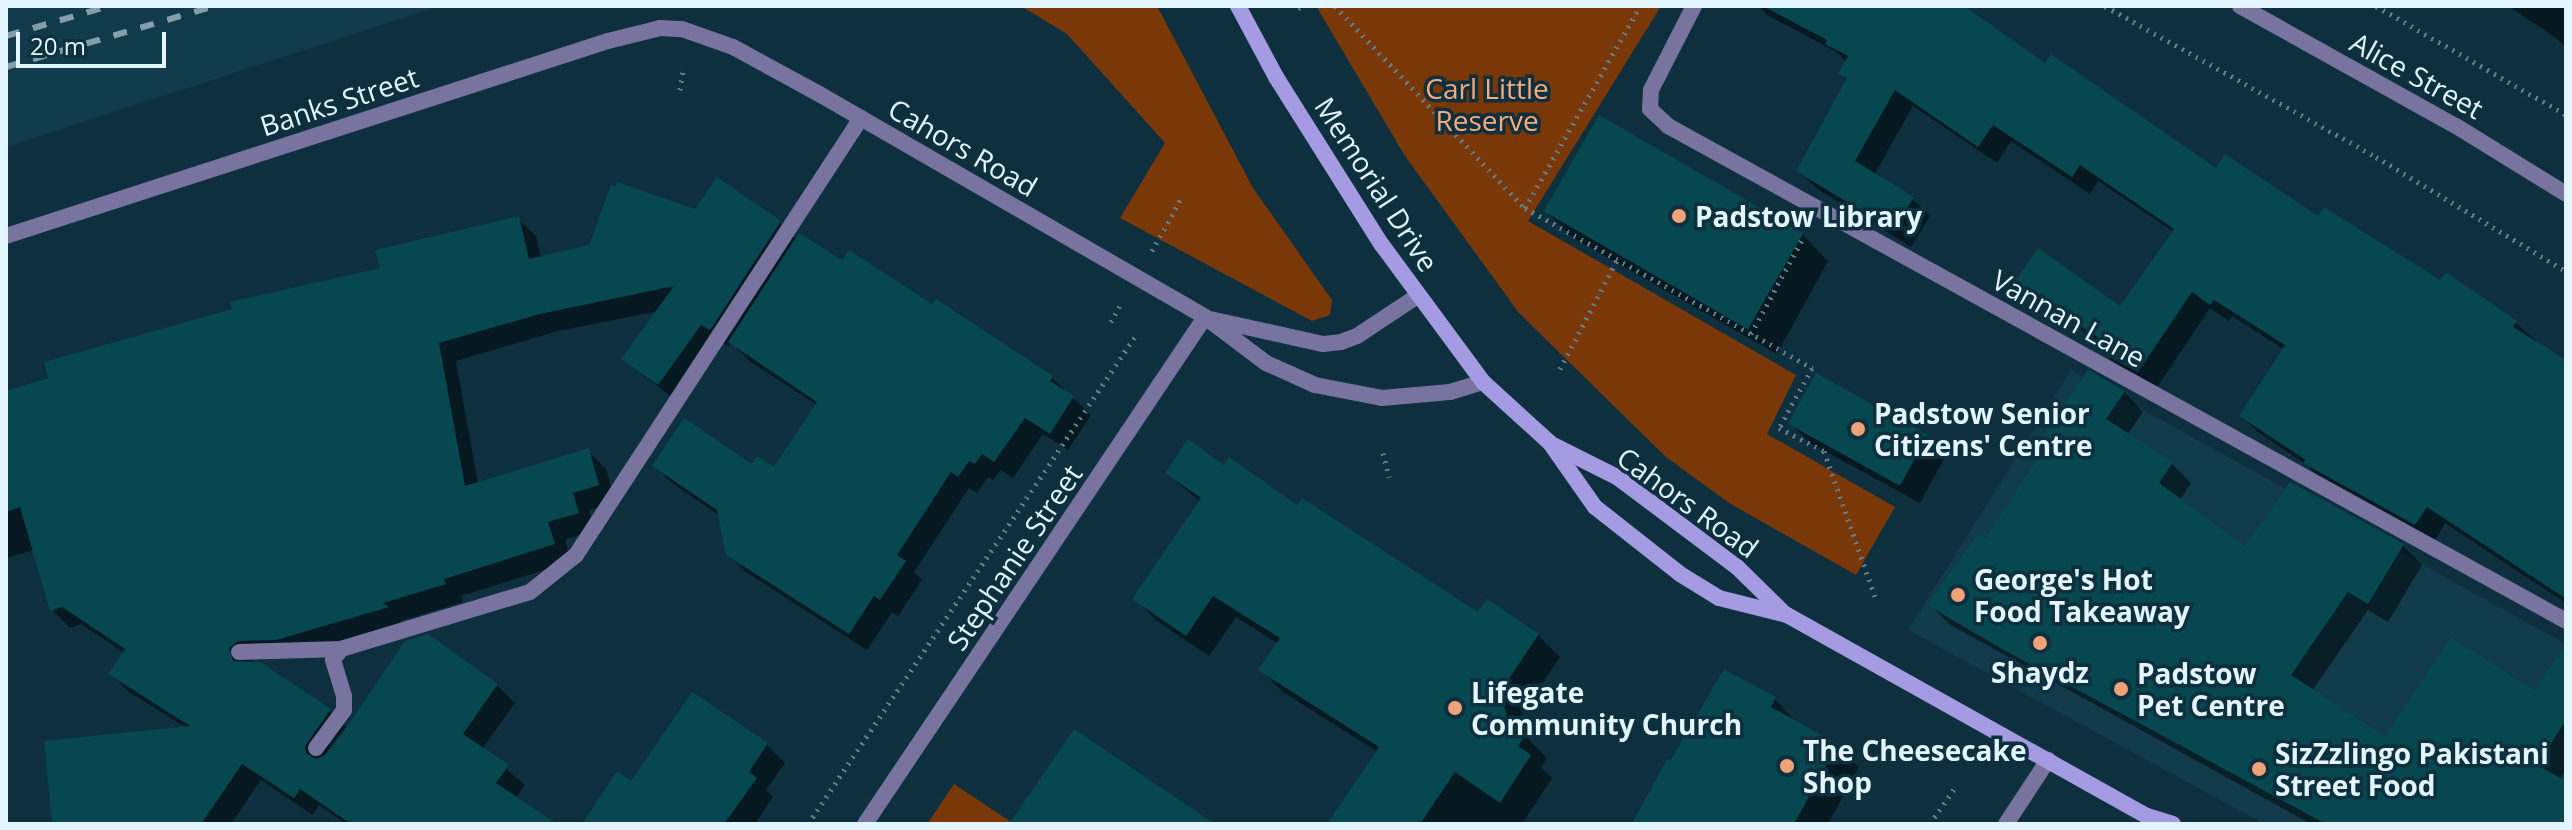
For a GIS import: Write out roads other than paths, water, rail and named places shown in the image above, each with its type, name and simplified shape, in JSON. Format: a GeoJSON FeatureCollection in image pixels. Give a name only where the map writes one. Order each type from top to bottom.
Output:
{"type":"FeatureCollection","features":[{"type":"Feature","properties":{"kind":"main road","name":"Memorial Drive"},"geometry":{"type":"LineString","coordinates":[[1238,6],[1276,77],[1382,245],[1483,382]]}},
{"type":"Feature","properties":{"kind":"main road","name":"Cahors Road"},"geometry":{"type":"LineString","coordinates":[[1483,382],[1550,443],[1595,507],[1680,574],[1719,598],[1787,615]]}},
{"type":"Feature","properties":{"kind":"main road","name":"Cahors Road"},"geometry":{"type":"LineString","coordinates":[[1550,443],[1617,477],[1737,567],[1787,615],[2151,820],[2173,824]]}},
{"type":"Feature","properties":{"kind":"street","name":"Vannan Lane"},"geometry":{"type":"LineString","coordinates":[[1694,6],[1651,90],[1650,109],[1668,126],[2566,621]]}},
{"type":"Feature","properties":{"kind":"street","name":"Alice Street"},"geometry":{"type":"LineString","coordinates":[[2240,6],[2456,126],[2566,194]]}},
{"type":"Feature","properties":{"kind":"street","name":"Banks Street"},"geometry":{"type":"LineString","coordinates":[[6,236],[608,41],[660,28],[691,31]]}},
{"type":"Feature","properties":{"kind":"street","name":"Cahors Road"},"geometry":{"type":"LineString","coordinates":[[691,31],[733,47],[861,118],[1205,317],[1266,363],[1315,385],[1352,394],[1414,397],[1483,382]]}},
{"type":"Feature","properties":{"kind":"street"},"geometry":{"type":"LineString","coordinates":[[239,652],[341,649],[530,592],[576,555],[861,118]]}},
{"type":"Feature","properties":{"kind":"street","name":"Cahors Road"},"geometry":{"type":"LineString","coordinates":[[1205,317],[1306,341],[1341,342],[1357,336],[1419,295]]}},
{"type":"Feature","properties":{"kind":"street","name":"Stephanie Street"},"geometry":{"type":"LineString","coordinates":[[865,824],[1205,317]]}},
{"type":"Feature","properties":{"kind":"street"},"geometry":{"type":"LineString","coordinates":[[316,748],[344,710],[344,696],[333,660],[341,649]]}},
{"type":"Feature","properties":{"kind":"street"},"geometry":{"type":"LineString","coordinates":[[2006,824],[2048,760]]}},
{"type":"Feature","properties":{"kind":"railway"},"geometry":{"type":"LineString","coordinates":[[6,36],[109,6]]}},
{"type":"Feature","properties":{"kind":"railway"},"geometry":{"type":"LineString","coordinates":[[6,67],[214,6]]}},
{"type":"Feature","properties":{"kind":"place","name":"Padstow Library"},"geometry":{"type":"Point","coordinates":[1679,216]}},
{"type":"Feature","properties":{"kind":"place","name":"Padstow Senior Citizens' Centre"},"geometry":{"type":"Point","coordinates":[1858,429]}},
{"type":"Feature","properties":{"kind":"place","name":"George's Hot Food Takeaway"},"geometry":{"type":"Point","coordinates":[1958,595]}},
{"type":"Feature","properties":{"kind":"place","name":"Shaydz"},"geometry":{"type":"Point","coordinates":[2040,643]}},
{"type":"Feature","properties":{"kind":"place","name":"Padstow Pet Centre"},"geometry":{"type":"Point","coordinates":[2121,689]}},
{"type":"Feature","properties":{"kind":"place","name":"Lifegate Community Church"},"geometry":{"type":"Point","coordinates":[1455,708]}},
{"type":"Feature","properties":{"kind":"place","name":"The Cheesecake Shop"},"geometry":{"type":"Point","coordinates":[1787,766]}},
{"type":"Feature","properties":{"kind":"place","name":"SizZzlingo Pakistani Street Food"},"geometry":{"type":"Point","coordinates":[2259,769]}},
{"type":"Feature","properties":{"kind":"park label","name":"Carl Little Reserve"},"geometry":{"type":"Point","coordinates":[1487,104]}}]}
